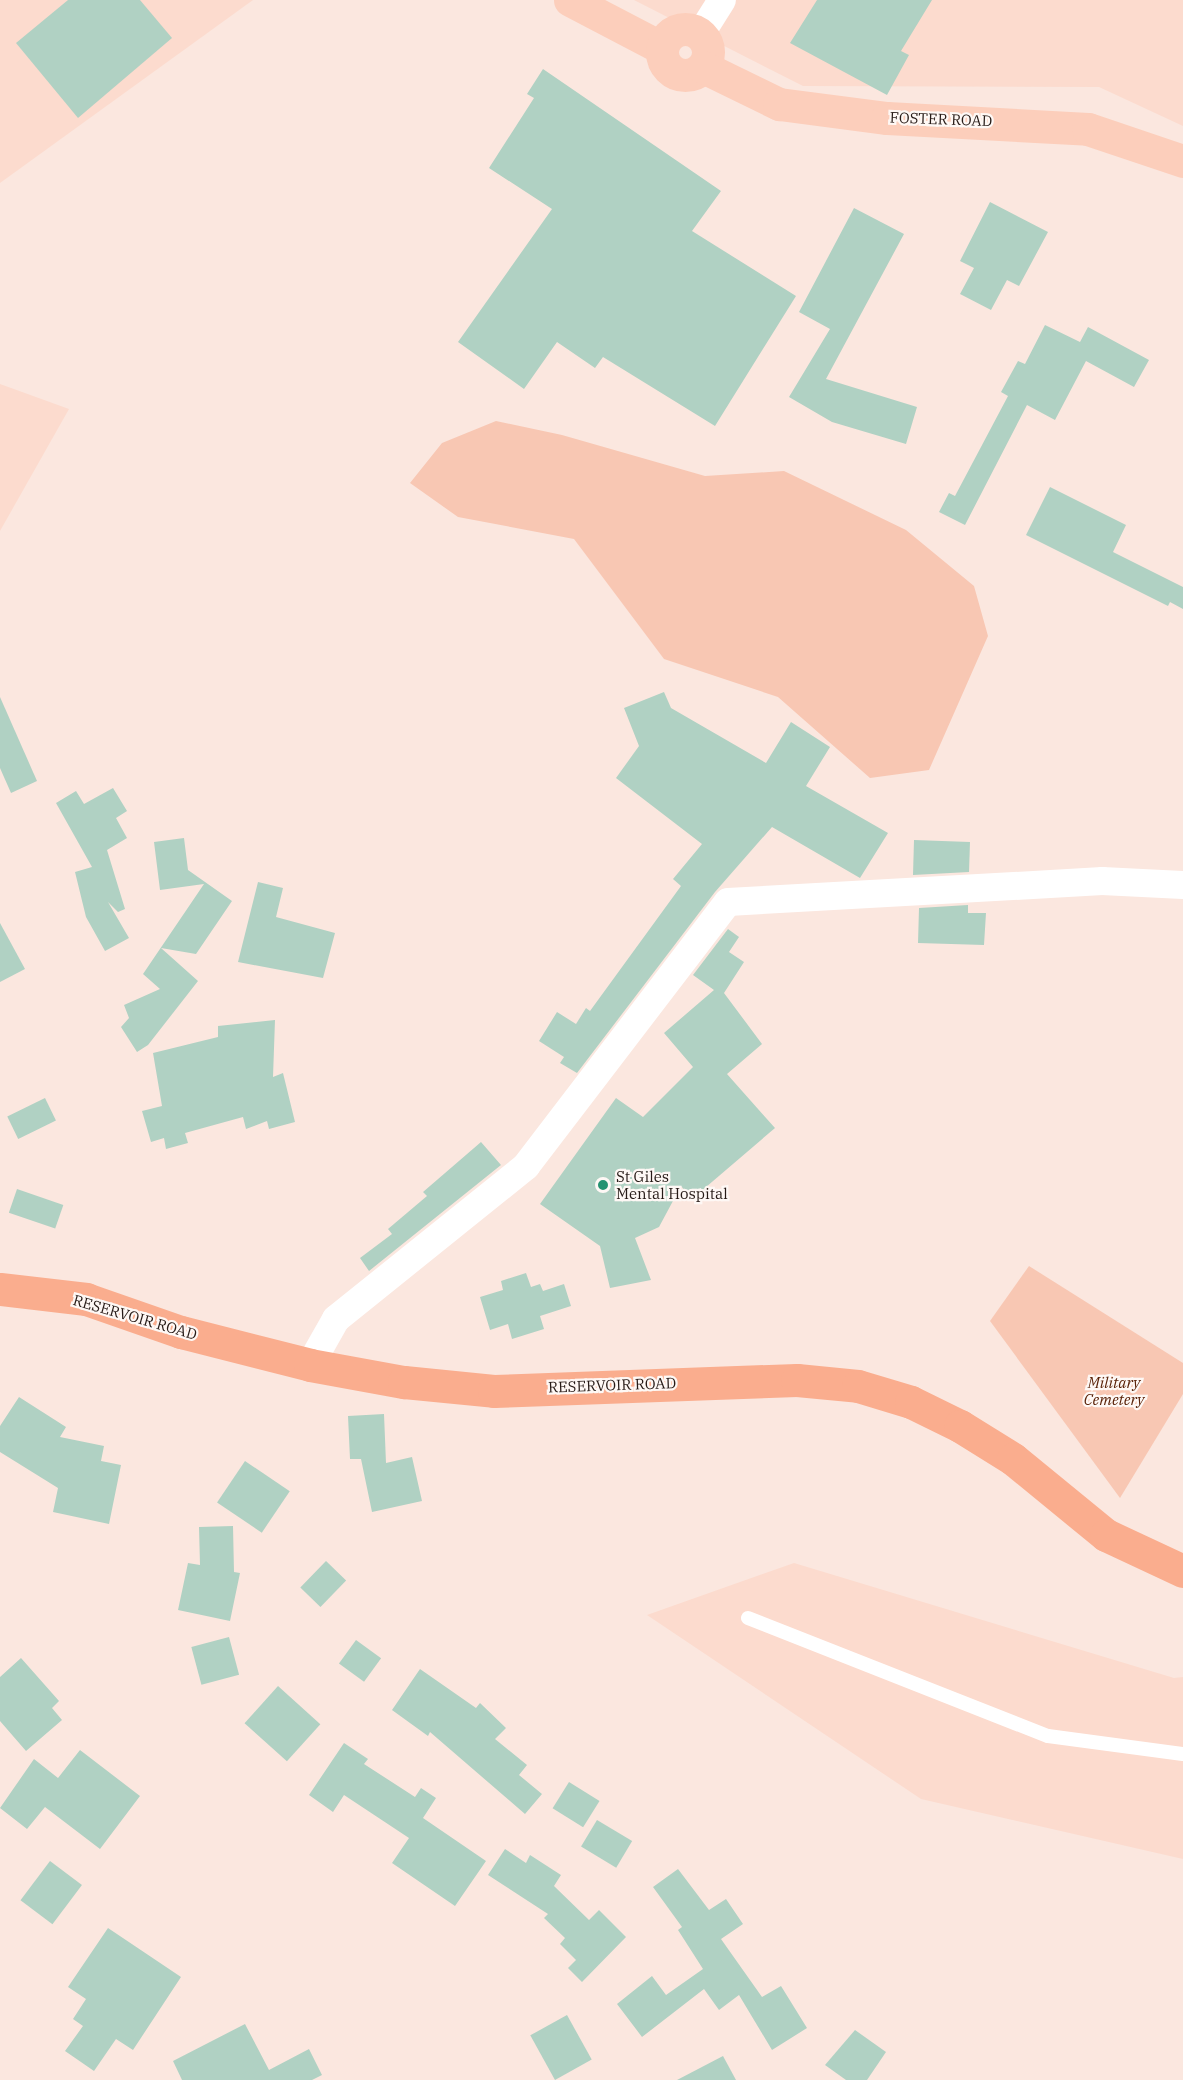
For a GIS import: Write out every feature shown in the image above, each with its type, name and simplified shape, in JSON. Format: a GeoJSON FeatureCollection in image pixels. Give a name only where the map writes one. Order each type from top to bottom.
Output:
{"type":"FeatureCollection","features":[{"type":"Feature","properties":{"kind":"highway","name":"RESERVOIR ROAD"},"geometry":{"type":"LineString","coordinates":[[0,1289],[86,1299],[181,1332],[310,1365],[404,1382],[494,1391],[796,1380],[858,1386],[911,1402],[960,1426],[1012,1459],[1106,1535],[1183,1571]]}},
{"type":"Feature","properties":{"kind":"main road"},"geometry":{"type":"LineString","coordinates":[[570,0],[662,48]]}},
{"type":"Feature","properties":{"kind":"main road"},"geometry":{"type":"LineString","coordinates":[[675,32],[700,34],[708,50],[703,67],[690,75],[675,73],[664,62],[662,48],[675,32]]}},
{"type":"Feature","properties":{"kind":"main road","name":"FOSTER ROAD"},"geometry":{"type":"LineString","coordinates":[[703,67],[779,104],[887,118],[1088,129],[1183,161]]}},
{"type":"Feature","properties":{"kind":"street"},"geometry":{"type":"LineString","coordinates":[[700,34],[722,0]]}},
{"type":"Feature","properties":{"kind":"street"},"geometry":{"type":"LineString","coordinates":[[310,1365],[336,1319],[526,1166],[728,902],[1102,881],[1183,885]]}},
{"type":"Feature","properties":{"kind":"lane"},"geometry":{"type":"LineString","coordinates":[[748,1618],[1047,1736],[1183,1754]]}},
{"type":"Feature","properties":{"kind":"shaded area"},"geometry":{"type":"Polygon","coordinates":[[[0,0],[253,0],[0,183],[0,0]]]}},
{"type":"Feature","properties":{"kind":"shaded area"},"geometry":{"type":"Polygon","coordinates":[[[634,0],[1183,0],[1183,126],[1099,87],[803,86],[634,0]]]}},
{"type":"Feature","properties":{"kind":"shaded area"},"geometry":{"type":"Polygon","coordinates":[[[0,384],[69,409],[0,531],[0,384]]]}},
{"type":"Feature","properties":{"kind":"shaded area"},"geometry":{"type":"Polygon","coordinates":[[[794,1563],[1174,1678],[1183,1677],[1183,1859],[921,1799],[647,1615],[794,1563]]]}},
{"type":"Feature","properties":{"kind":"green space"},"geometry":{"type":"Polygon","coordinates":[[[496,421],[562,435],[705,476],[784,471],[906,530],[974,586],[988,636],[929,770],[870,778],[778,697],[664,659],[574,539],[458,517],[410,483],[442,443],[496,421]]]}},
{"type":"Feature","properties":{"kind":"green space","name":"Military Cemetery"},"geometry":{"type":"Polygon","coordinates":[[[1029,1266],[1183,1363],[1183,1394],[1120,1498],[990,1321],[1029,1266]]]}},
{"type":"Feature","properties":{"kind":"building"},"geometry":{"type":"Polygon","coordinates":[[[68,0],[140,0],[172,38],[78,118],[16,43],[68,0]]]}},
{"type":"Feature","properties":{"kind":"building"},"geometry":{"type":"Polygon","coordinates":[[[817,0],[932,0],[901,51],[909,55],[887,95],[790,43],[817,0]]]}},
{"type":"Feature","properties":{"kind":"building"},"geometry":{"type":"Polygon","coordinates":[[[543,69],[721,191],[692,231],[796,296],[715,426],[603,357],[595,368],[557,342],[524,389],[458,342],[552,209],[489,168],[534,98],[527,94],[543,69]]]}},
{"type":"Feature","properties":{"kind":"building"},"geometry":{"type":"Polygon","coordinates":[[[990,202],[1048,232],[1019,286],[1007,280],[991,310],[960,294],[974,268],[960,261],[990,202]]]}},
{"type":"Feature","properties":{"kind":"building"},"geometry":{"type":"Polygon","coordinates":[[[854,208],[904,234],[826,379],[917,407],[906,444],[832,422],[789,397],[830,329],[799,312],[854,208]]]}},
{"type":"Feature","properties":{"kind":"building"},"geometry":{"type":"Polygon","coordinates":[[[1045,325],[1080,342],[1088,327],[1149,360],[1134,387],[1086,361],[1055,420],[1027,405],[965,525],[939,512],[949,493],[955,496],[1008,396],[1001,392],[1018,361],[1025,364],[1045,325]]]}},
{"type":"Feature","properties":{"kind":"building"},"geometry":{"type":"Polygon","coordinates":[[[1050,487],[1126,525],[1113,552],[1183,587],[1183,609],[1170,602],[1168,606],[1026,535],[1050,487]]]}},
{"type":"Feature","properties":{"kind":"building"},"geometry":{"type":"Polygon","coordinates":[[[664,692],[671,708],[766,763],[791,722],[830,747],[806,786],[888,833],[860,878],[772,827],[715,892],[577,1073],[560,1063],[564,1057],[539,1041],[557,1012],[576,1024],[586,1008],[590,1011],[681,886],[673,879],[702,844],[616,778],[639,746],[624,708],[664,692]]]}},
{"type":"Feature","properties":{"kind":"building"},"geometry":{"type":"Polygon","coordinates":[[[0,697],[37,781],[11,793],[0,768],[0,697]]]}},
{"type":"Feature","properties":{"kind":"building"},"geometry":{"type":"Polygon","coordinates":[[[113,788],[127,811],[116,818],[127,838],[107,850],[125,909],[118,912],[108,902],[129,938],[105,951],[86,917],[75,872],[92,867],[56,803],[76,791],[84,804],[113,788]]]}},
{"type":"Feature","properties":{"kind":"building"},"geometry":{"type":"Polygon","coordinates":[[[184,838],[188,870],[232,901],[196,954],[161,948],[198,981],[148,1045],[137,1052],[121,1027],[129,1018],[124,1005],[160,989],[143,974],[204,884],[160,890],[154,842],[184,838]]]}},
{"type":"Feature","properties":{"kind":"building"},"geometry":{"type":"Polygon","coordinates":[[[914,840],[970,842],[969,872],[913,875],[914,840]]]}},
{"type":"Feature","properties":{"kind":"building"},"geometry":{"type":"Polygon","coordinates":[[[258,882],[283,888],[276,917],[335,933],[323,978],[238,962],[258,882]]]}},
{"type":"Feature","properties":{"kind":"building"},"geometry":{"type":"Polygon","coordinates":[[[968,905],[968,913],[986,913],[984,945],[918,943],[919,908],[968,905]]]}},
{"type":"Feature","properties":{"kind":"building"},"geometry":{"type":"Polygon","coordinates":[[[0,923],[25,969],[0,982],[0,923]]]}},
{"type":"Feature","properties":{"kind":"building"},"geometry":{"type":"Polygon","coordinates":[[[728,929],[739,937],[729,952],[744,962],[724,993],[762,1044],[727,1074],[775,1128],[692,1199],[681,1186],[659,1227],[635,1238],[651,1280],[610,1288],[600,1246],[540,1204],[616,1098],[643,1117],[693,1067],[664,1033],[714,990],[693,975],[728,929]]]}},
{"type":"Feature","properties":{"kind":"building"},"geometry":{"type":"Polygon","coordinates":[[[275,1020],[273,1077],[283,1073],[295,1122],[269,1129],[267,1121],[246,1129],[243,1117],[185,1133],[188,1143],[166,1149],[164,1138],[151,1142],[142,1111],[162,1106],[153,1053],[218,1037],[218,1026],[275,1020]]]}},
{"type":"Feature","properties":{"kind":"building"},"geometry":{"type":"Polygon","coordinates":[[[45,1098],[56,1120],[18,1139],[7,1116],[45,1098]]]}},
{"type":"Feature","properties":{"kind":"building"},"geometry":{"type":"Polygon","coordinates":[[[481,1142],[501,1165],[369,1271],[360,1258],[392,1234],[388,1229],[427,1196],[423,1192],[481,1142]]]}},
{"type":"Feature","properties":{"kind":"building"},"geometry":{"type":"Polygon","coordinates":[[[17,1189],[63,1205],[55,1229],[9,1213],[17,1189]]]}},
{"type":"Feature","properties":{"kind":"building"},"geometry":{"type":"Polygon","coordinates":[[[526,1273],[531,1287],[540,1284],[543,1291],[564,1284],[571,1306],[540,1316],[544,1329],[512,1339],[508,1324],[490,1330],[480,1297],[503,1290],[501,1281],[526,1273]]]}},
{"type":"Feature","properties":{"kind":"building"},"geometry":{"type":"Polygon","coordinates":[[[19,1397],[66,1427],[60,1437],[104,1446],[101,1461],[121,1465],[109,1524],[53,1512],[58,1488],[0,1452],[0,1426],[19,1397]]]}},
{"type":"Feature","properties":{"kind":"building"},"geometry":{"type":"Polygon","coordinates":[[[384,1414],[386,1463],[412,1457],[422,1501],[372,1512],[361,1459],[350,1459],[348,1416],[384,1414]]]}},
{"type":"Feature","properties":{"kind":"building"},"geometry":{"type":"Polygon","coordinates":[[[245,1461],[290,1491],[262,1533],[217,1502],[245,1461]]]}},
{"type":"Feature","properties":{"kind":"building"},"geometry":{"type":"Polygon","coordinates":[[[233,1526],[234,1572],[240,1573],[230,1621],[178,1610],[188,1563],[200,1565],[199,1527],[233,1526]]]}},
{"type":"Feature","properties":{"kind":"building"},"geometry":{"type":"Polygon","coordinates":[[[326,1561],[346,1580],[320,1607],[300,1588],[326,1561]]]}},
{"type":"Feature","properties":{"kind":"building"},"geometry":{"type":"Polygon","coordinates":[[[229,1637],[239,1675],[201,1685],[191,1647],[229,1637]]]}},
{"type":"Feature","properties":{"kind":"building"},"geometry":{"type":"Polygon","coordinates":[[[356,1640],[381,1658],[364,1682],[339,1663],[356,1640]]]}},
{"type":"Feature","properties":{"kind":"building"},"geometry":{"type":"Polygon","coordinates":[[[21,1658],[59,1701],[52,1708],[62,1720],[26,1751],[0,1721],[0,1677],[21,1658]]]}},
{"type":"Feature","properties":{"kind":"building"},"geometry":{"type":"Polygon","coordinates":[[[420,1669],[476,1708],[480,1703],[506,1728],[495,1739],[527,1765],[519,1775],[542,1794],[525,1814],[430,1732],[428,1736],[392,1710],[420,1669]]]}},
{"type":"Feature","properties":{"kind":"building"},"geometry":{"type":"Polygon","coordinates":[[[278,1686],[320,1724],[287,1761],[245,1723],[278,1686]]]}},
{"type":"Feature","properties":{"kind":"building"},"geometry":{"type":"Polygon","coordinates":[[[344,1743],[368,1759],[364,1764],[415,1797],[421,1788],[436,1798],[423,1818],[486,1861],[455,1906],[392,1863],[409,1838],[344,1795],[333,1812],[309,1795],[344,1743]]]}},
{"type":"Feature","properties":{"kind":"building"},"geometry":{"type":"Polygon","coordinates":[[[80,1750],[140,1796],[100,1849],[45,1807],[27,1829],[0,1808],[34,1759],[58,1778],[80,1750]]]}},
{"type":"Feature","properties":{"kind":"building"},"geometry":{"type":"Polygon","coordinates":[[[569,1782],[600,1801],[583,1827],[553,1808],[569,1782]]]}},
{"type":"Feature","properties":{"kind":"building"},"geometry":{"type":"Polygon","coordinates":[[[597,1820],[632,1841],[616,1868],[581,1847],[597,1820]]]}},
{"type":"Feature","properties":{"kind":"building"},"geometry":{"type":"Polygon","coordinates":[[[505,1849],[526,1863],[530,1855],[561,1875],[554,1886],[589,1920],[599,1910],[626,1937],[582,1982],[568,1968],[576,1960],[560,1944],[565,1938],[544,1918],[548,1914],[488,1875],[505,1849]]]}},
{"type":"Feature","properties":{"kind":"building"},"geometry":{"type":"Polygon","coordinates":[[[50,1861],[82,1885],[52,1924],[21,1900],[50,1861]]]}},
{"type":"Feature","properties":{"kind":"building"},"geometry":{"type":"Polygon","coordinates":[[[678,1869],[709,1910],[726,1899],[743,1924],[721,1939],[762,1997],[781,1986],[807,2028],[772,2050],[739,1995],[719,2010],[704,1989],[642,2037],[617,2004],[652,1976],[666,1995],[703,1969],[678,1930],[682,1927],[653,1887],[678,1869]]]}},
{"type":"Feature","properties":{"kind":"building"},"geometry":{"type":"Polygon","coordinates":[[[108,1928],[181,1977],[133,2050],[116,2039],[94,2071],[65,2051],[83,2026],[73,2019],[86,1999],[68,1987],[108,1928]]]}},
{"type":"Feature","properties":{"kind":"building"},"geometry":{"type":"Polygon","coordinates":[[[567,2015],[592,2060],[555,2080],[530,2035],[567,2015]]]}},
{"type":"Feature","properties":{"kind":"building"},"geometry":{"type":"Polygon","coordinates":[[[245,2024],[269,2070],[309,2049],[322,2075],[312,2080],[182,2080],[173,2061],[245,2024]]]}},
{"type":"Feature","properties":{"kind":"building"},"geometry":{"type":"Polygon","coordinates":[[[855,2030],[886,2052],[867,2080],[846,2080],[825,2065],[855,2030]]]}},
{"type":"Feature","properties":{"kind":"building"},"geometry":{"type":"Polygon","coordinates":[[[723,2056],[736,2080],[677,2080],[723,2056]]]}},
{"type":"Feature","properties":{"kind":"place","name":"St Giles Mental Hospital"},"geometry":{"type":"Point","coordinates":[603,1185]}}]}
